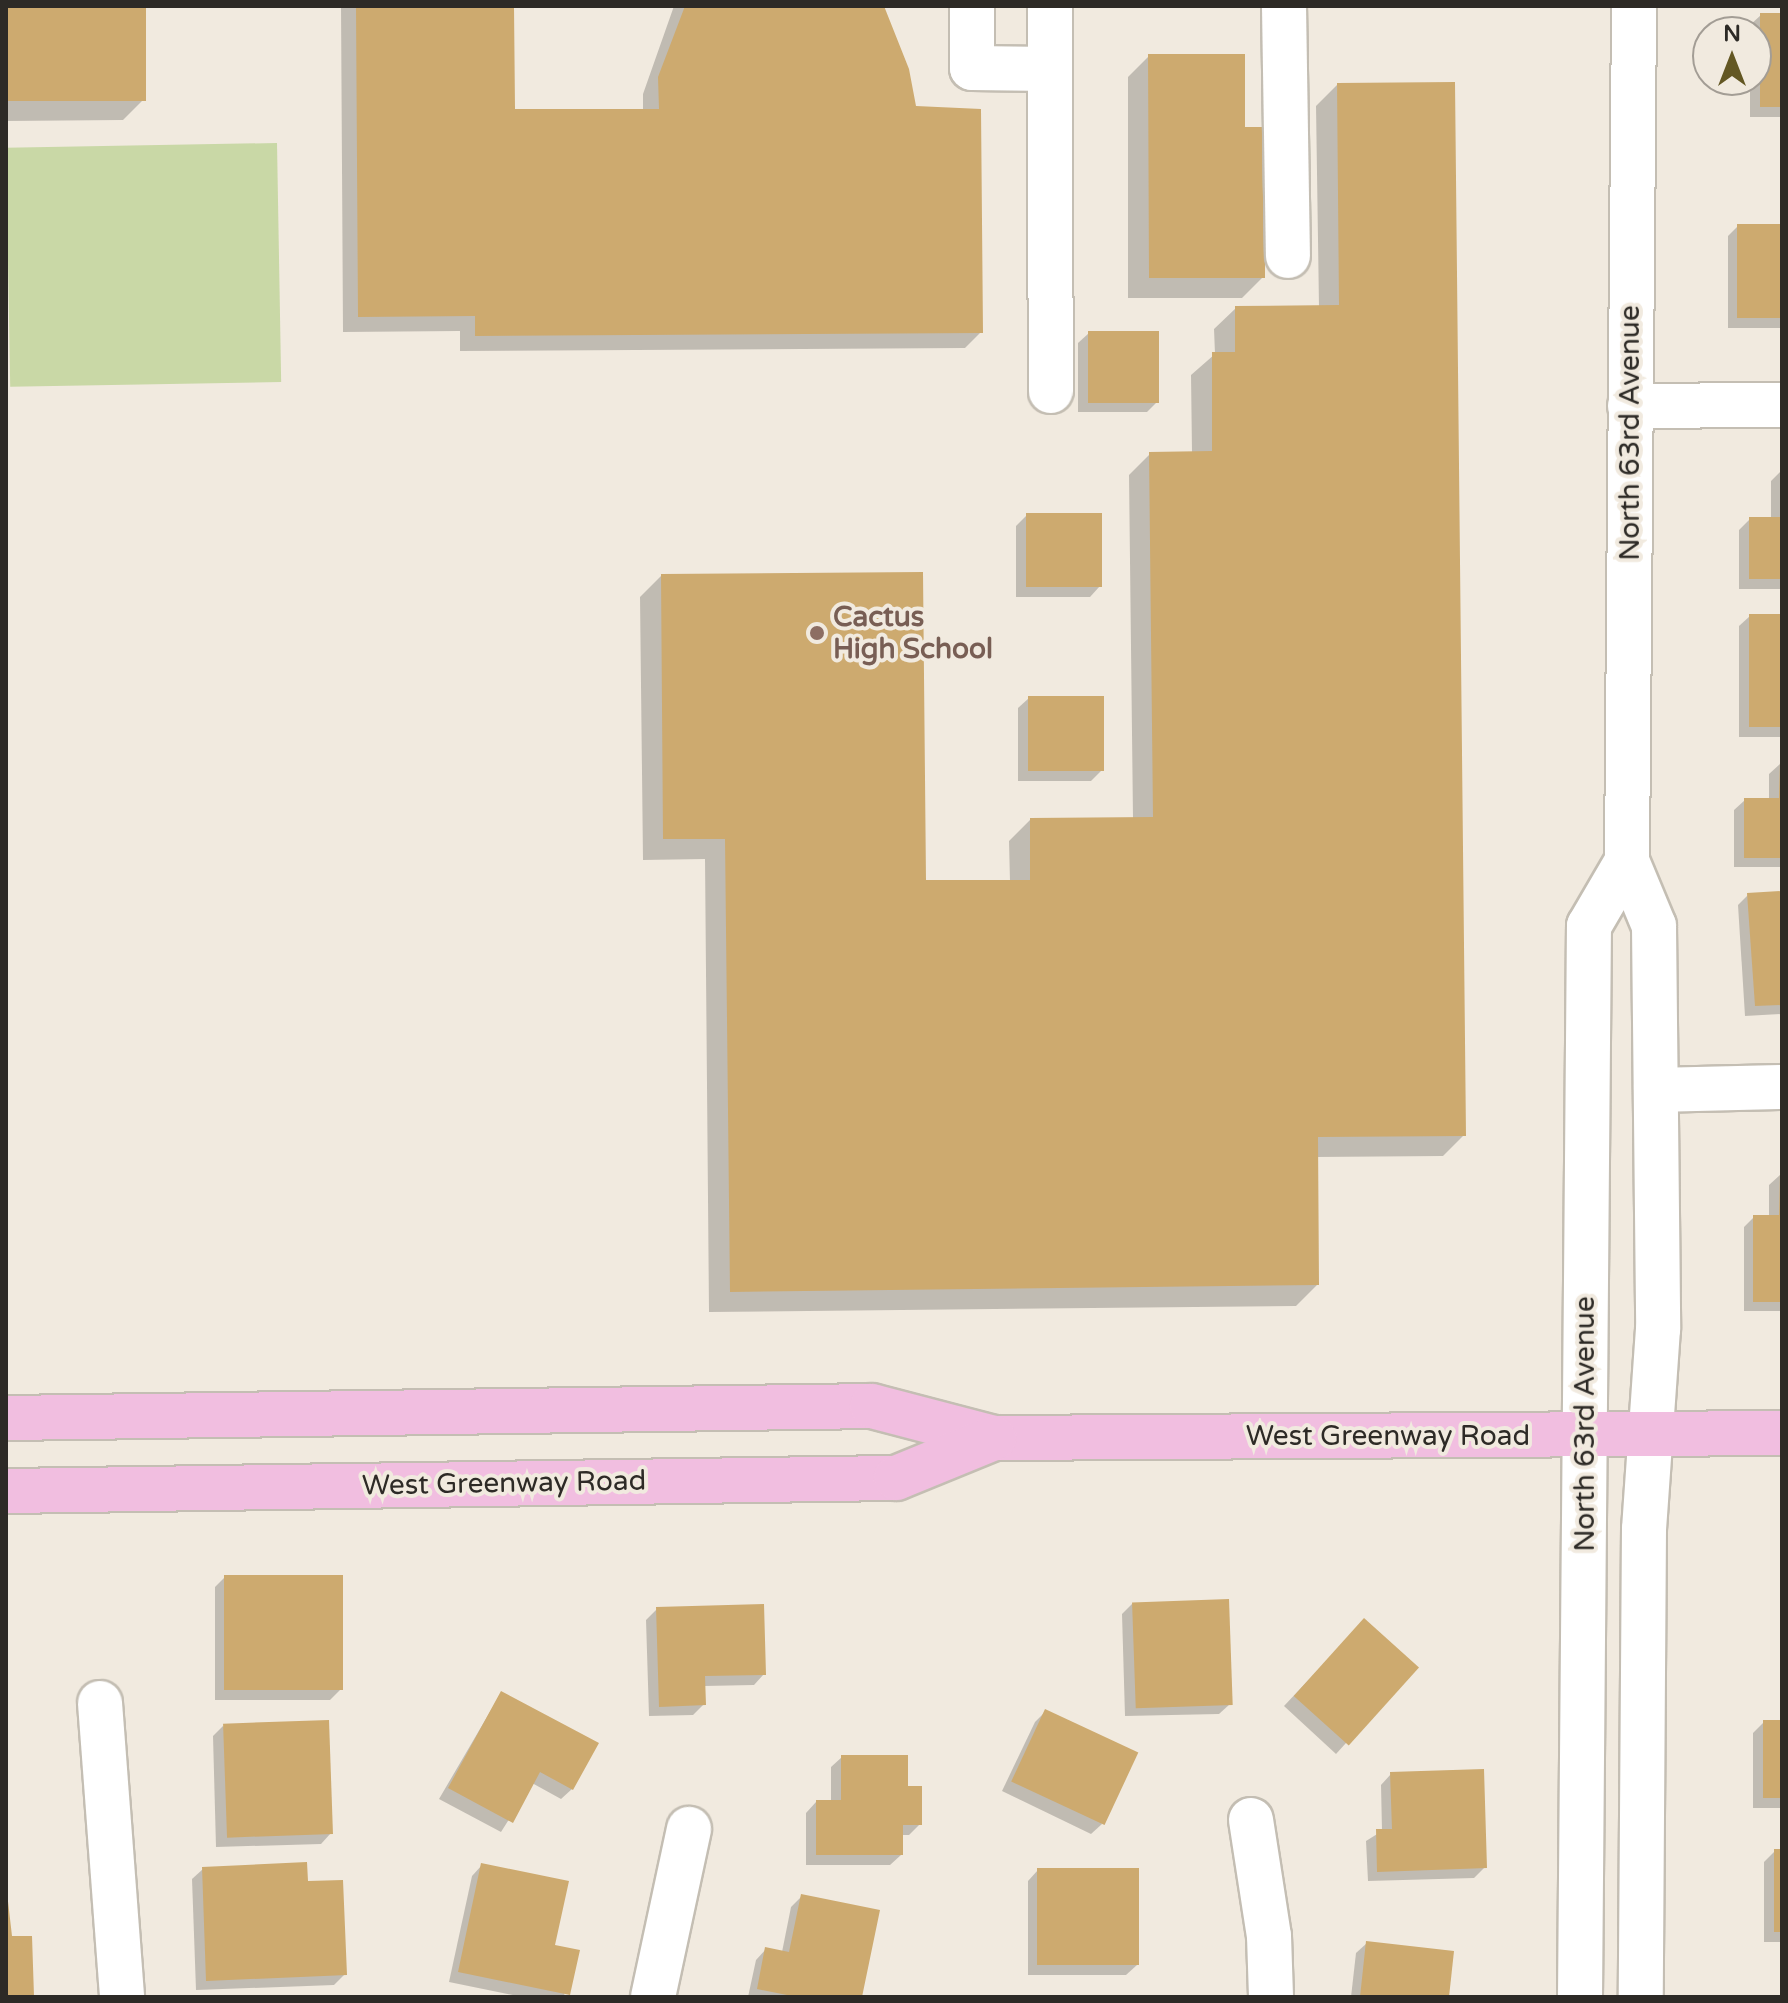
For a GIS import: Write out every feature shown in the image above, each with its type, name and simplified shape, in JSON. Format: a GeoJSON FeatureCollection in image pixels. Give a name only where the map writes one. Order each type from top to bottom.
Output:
{"type":"FeatureCollection","features":[{"type":"Feature","properties":{"kind":"main road","name":"West Greenway Road"},"geometry":{"type":"LineString","coordinates":[[8,1424],[872,1406],[994,1438],[1782,1433]]}},
{"type":"Feature","properties":{"kind":"main road","name":"West Greenway Road"},"geometry":{"type":"LineString","coordinates":[[6,1491],[896,1478],[994,1438]]}},
{"type":"Feature","properties":{"kind":"street"},"geometry":{"type":"LineString","coordinates":[[972,6],[972,68],[1050,69]]}},
{"type":"Feature","properties":{"kind":"street"},"geometry":{"type":"LineString","coordinates":[[1050,6],[1051,391]]}},
{"type":"Feature","properties":{"kind":"street"},"geometry":{"type":"LineString","coordinates":[[1284,6],[1288,256]]}},
{"type":"Feature","properties":{"kind":"street","name":"North 63rd Avenue"},"geometry":{"type":"LineString","coordinates":[[1634,6],[1627,861],[1654,926],[1658,1329],[1644,1529],[1641,1997]]}},
{"type":"Feature","properties":{"kind":"street"},"geometry":{"type":"LineString","coordinates":[[1630,406],[1782,405]]}},
{"type":"Feature","properties":{"kind":"street","name":"North 63rd Avenue"},"geometry":{"type":"LineString","coordinates":[[1580,1997],[1589,926],[1627,861]]}},
{"type":"Feature","properties":{"kind":"street"},"geometry":{"type":"LineString","coordinates":[[1656,1090],[1782,1087]]}},
{"type":"Feature","properties":{"kind":"street"},"geometry":{"type":"LineString","coordinates":[[100,1703],[122,1997]]}},
{"type":"Feature","properties":{"kind":"street"},"geometry":{"type":"LineString","coordinates":[[1251,1820],[1269,1936],[1271,1997]]}},
{"type":"Feature","properties":{"kind":"street"},"geometry":{"type":"LineString","coordinates":[[653,1997],[689,1829]]}},
{"type":"Feature","properties":{"kind":"green space"},"geometry":{"type":"Polygon","coordinates":[[[277,143],[281,382],[10,387],[6,148],[277,143]]]}},
{"type":"Feature","properties":{"kind":"building"},"geometry":{"type":"Polygon","coordinates":[[[6,6],[146,6],[146,101],[6,101],[6,6]]]}},
{"type":"Feature","properties":{"kind":"building"},"geometry":{"type":"Polygon","coordinates":[[[356,6],[514,6],[515,109],[659,109],[658,77],[685,6],[884,6],[909,69],[916,106],[981,109],[983,333],[475,336],[475,316],[358,317],[356,6]]]}},
{"type":"Feature","properties":{"kind":"building"},"geometry":{"type":"Polygon","coordinates":[[[1760,13],[1782,13],[1782,107],[1760,107],[1760,96],[1772,96],[1772,16],[1760,16],[1760,13]]]}},
{"type":"Feature","properties":{"kind":"building"},"geometry":{"type":"Polygon","coordinates":[[[1148,54],[1245,54],[1245,127],[1265,127],[1265,278],[1149,278],[1148,54]]]}},
{"type":"Feature","properties":{"kind":"building"},"geometry":{"type":"Polygon","coordinates":[[[1455,82],[1466,1136],[1318,1137],[1319,1285],[730,1292],[725,839],[663,839],[661,574],[923,572],[926,880],[1030,880],[1030,818],[1153,817],[1149,452],[1212,451],[1212,352],[1235,352],[1235,306],[1339,305],[1337,83],[1455,82]]]}},
{"type":"Feature","properties":{"kind":"building"},"geometry":{"type":"Polygon","coordinates":[[[1737,224],[1782,224],[1782,318],[1737,318],[1737,224]]]}},
{"type":"Feature","properties":{"kind":"building"},"geometry":{"type":"Polygon","coordinates":[[[1088,331],[1159,331],[1159,403],[1088,403],[1088,331]]]}},
{"type":"Feature","properties":{"kind":"building"},"geometry":{"type":"Polygon","coordinates":[[[1026,513],[1102,513],[1102,587],[1026,587],[1026,513]]]}},
{"type":"Feature","properties":{"kind":"building"},"geometry":{"type":"Polygon","coordinates":[[[1749,517],[1782,517],[1782,579],[1749,579],[1749,517]]]}},
{"type":"Feature","properties":{"kind":"building"},"geometry":{"type":"Polygon","coordinates":[[[1749,614],[1782,614],[1782,727],[1749,727],[1749,614]]]}},
{"type":"Feature","properties":{"kind":"building"},"geometry":{"type":"Polygon","coordinates":[[[1028,696],[1104,696],[1104,771],[1028,771],[1028,696]]]}},
{"type":"Feature","properties":{"kind":"building"},"geometry":{"type":"Polygon","coordinates":[[[1779,762],[1782,858],[1744,858],[1744,798],[1779,798],[1779,762]]]}},
{"type":"Feature","properties":{"kind":"building"},"geometry":{"type":"Polygon","coordinates":[[[1782,891],[1782,1005],[1755,1006],[1747,893],[1782,891]]]}},
{"type":"Feature","properties":{"kind":"building"},"geometry":{"type":"Polygon","coordinates":[[[1779,1173],[1782,1302],[1753,1302],[1753,1215],[1779,1215],[1779,1173]]]}},
{"type":"Feature","properties":{"kind":"building"},"geometry":{"type":"Polygon","coordinates":[[[224,1575],[343,1575],[343,1690],[224,1690],[224,1575]]]}},
{"type":"Feature","properties":{"kind":"building"},"geometry":{"type":"Polygon","coordinates":[[[1229,1599],[1233,1705],[1136,1708],[1132,1602],[1229,1599]]]}},
{"type":"Feature","properties":{"kind":"building"},"geometry":{"type":"Polygon","coordinates":[[[764,1604],[766,1675],[705,1676],[706,1705],[659,1707],[656,1607],[764,1604]]]}},
{"type":"Feature","properties":{"kind":"building"},"geometry":{"type":"Polygon","coordinates":[[[1364,1618],[1419,1668],[1349,1746],[1294,1696],[1364,1618]]]}},
{"type":"Feature","properties":{"kind":"building"},"geometry":{"type":"Polygon","coordinates":[[[501,1691],[599,1743],[573,1790],[540,1772],[513,1823],[448,1788],[501,1691]]]}},
{"type":"Feature","properties":{"kind":"building"},"geometry":{"type":"Polygon","coordinates":[[[1045,1709],[1138,1753],[1105,1825],[1011,1782],[1045,1709]]]}},
{"type":"Feature","properties":{"kind":"building"},"geometry":{"type":"Polygon","coordinates":[[[329,1720],[333,1834],[227,1838],[223,1724],[329,1720]]]}},
{"type":"Feature","properties":{"kind":"building"},"geometry":{"type":"Polygon","coordinates":[[[1763,1720],[1782,1720],[1782,1798],[1763,1798],[1763,1720]]]}},
{"type":"Feature","properties":{"kind":"building"},"geometry":{"type":"Polygon","coordinates":[[[841,1755],[908,1755],[908,1786],[922,1786],[922,1825],[903,1825],[903,1855],[816,1855],[816,1800],[841,1800],[841,1755]]]}},
{"type":"Feature","properties":{"kind":"building"},"geometry":{"type":"Polygon","coordinates":[[[1484,1769],[1487,1868],[1377,1872],[1376,1829],[1392,1829],[1390,1772],[1484,1769]]]}},
{"type":"Feature","properties":{"kind":"building"},"geometry":{"type":"Polygon","coordinates":[[[1774,1849],[1782,1849],[1782,1932],[1774,1932],[1774,1849]]]}},
{"type":"Feature","properties":{"kind":"building"},"geometry":{"type":"Polygon","coordinates":[[[307,1862],[308,1881],[343,1880],[347,1975],[206,1981],[202,1867],[307,1862]]]}},
{"type":"Feature","properties":{"kind":"building"},"geometry":{"type":"Polygon","coordinates":[[[481,1863],[569,1881],[555,1945],[580,1950],[570,1995],[458,1972],[481,1863]]]}},
{"type":"Feature","properties":{"kind":"building"},"geometry":{"type":"Polygon","coordinates":[[[1037,1868],[1139,1868],[1139,1965],[1037,1965],[1037,1868]]]}},
{"type":"Feature","properties":{"kind":"building"},"geometry":{"type":"Polygon","coordinates":[[[6,1884],[12,1936],[32,1936],[34,1996],[6,1997],[6,1884]]]}},
{"type":"Feature","properties":{"kind":"building"},"geometry":{"type":"Polygon","coordinates":[[[801,1894],[880,1910],[862,1997],[797,1997],[757,1989],[765,1947],[789,1952],[801,1894]]]}},
{"type":"Feature","properties":{"kind":"building"},"geometry":{"type":"Polygon","coordinates":[[[1366,1941],[1454,1951],[1449,1997],[1360,1997],[1366,1941]]]}},
{"type":"Feature","properties":{"kind":"place","name":"Cactus High School"},"geometry":{"type":"Point","coordinates":[817,633]}}]}
